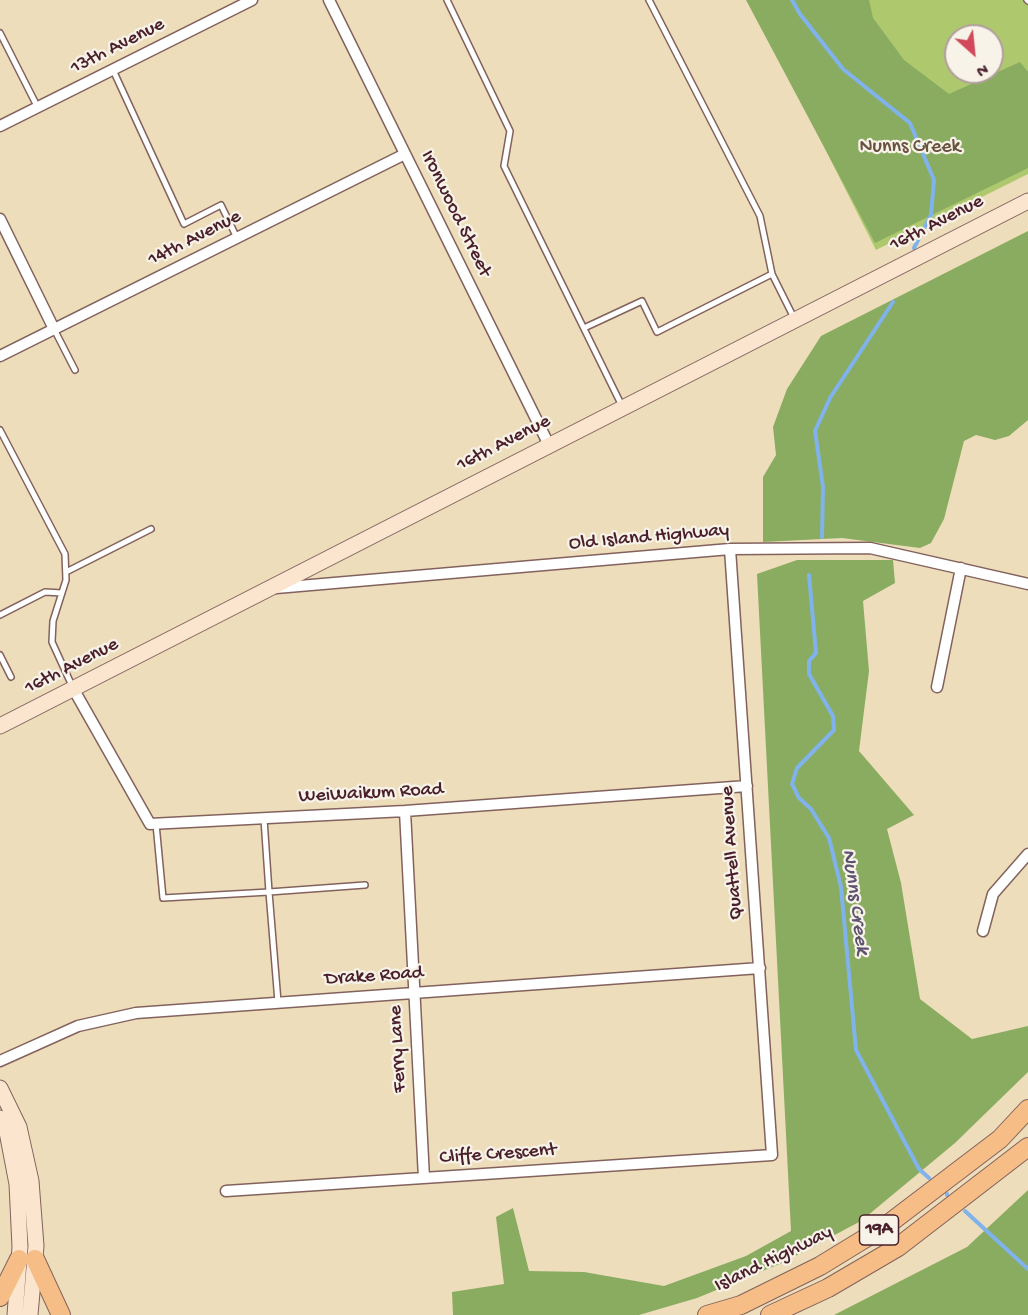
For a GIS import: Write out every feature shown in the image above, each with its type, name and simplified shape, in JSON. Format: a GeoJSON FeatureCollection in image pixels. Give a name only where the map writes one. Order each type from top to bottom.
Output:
{"type":"FeatureCollection","features":[{"type":"Feature","properties":{"kind":"main road","name":"Island Highway"},"geometry":{"type":"LineString","coordinates":[[707,1315],[741,1305],[820,1266],[887,1225],[1000,1139],[1028,1109]]}},
{"type":"Feature","properties":{"kind":"main road","name":"19A"},"geometry":{"type":"LineString","coordinates":[[770,1315],[828,1288],[898,1247],[1028,1147]]}},
{"type":"Feature","properties":{"kind":"main road"},"geometry":{"type":"LineString","coordinates":[[0,1297],[27,1259],[61,1315]]}},
{"type":"Feature","properties":{"kind":"street","name":"13th Avenue"},"geometry":{"type":"LineString","coordinates":[[0,126],[252,0]]}},
{"type":"Feature","properties":{"kind":"street","name":"Ironwood Street"},"geometry":{"type":"LineString","coordinates":[[329,0],[549,445]]}},
{"type":"Feature","properties":{"kind":"street","name":"14th Avenue"},"geometry":{"type":"LineString","coordinates":[[0,356],[405,154]]}},
{"type":"Feature","properties":{"kind":"street","name":"16th Avenue"},"geometry":{"type":"LineString","coordinates":[[0,726],[1028,201]]}},
{"type":"Feature","properties":{"kind":"street"},"geometry":{"type":"LineString","coordinates":[[0,219],[54,329]]}},
{"type":"Feature","properties":{"kind":"street","name":"Old Island Highway"},"geometry":{"type":"LineString","coordinates":[[270,589],[730,549],[870,548],[1028,584]]}},
{"type":"Feature","properties":{"kind":"street","name":"Quattell Avenue"},"geometry":{"type":"LineString","coordinates":[[730,549],[772,1155]]}},
{"type":"Feature","properties":{"kind":"street"},"geometry":{"type":"LineString","coordinates":[[937,687],[961,568]]}},
{"type":"Feature","properties":{"kind":"street"},"geometry":{"type":"LineString","coordinates":[[74,690],[150,824],[156,824]]}},
{"type":"Feature","properties":{"kind":"street","name":"WeiWaikum Road"},"geometry":{"type":"LineString","coordinates":[[156,824],[405,811],[747,786]]}},
{"type":"Feature","properties":{"kind":"street","name":"Ferry Lane"},"geometry":{"type":"LineString","coordinates":[[405,811],[424,1178]]}},
{"type":"Feature","properties":{"kind":"street"},"geometry":{"type":"LineString","coordinates":[[983,931],[993,894],[1028,854]]}},
{"type":"Feature","properties":{"kind":"street","name":"Drake Road"},"geometry":{"type":"LineString","coordinates":[[0,1061],[78,1026],[136,1012],[760,968]]}},
{"type":"Feature","properties":{"kind":"street"},"geometry":{"type":"LineString","coordinates":[[0,1088],[19,1127],[31,1181],[27,1259],[15,1315]]}},
{"type":"Feature","properties":{"kind":"street"},"geometry":{"type":"LineString","coordinates":[[0,1118],[7,1132],[17,1184],[27,1259],[30,1315]]}},
{"type":"Feature","properties":{"kind":"street","name":"Cliffe Crescent"},"geometry":{"type":"LineString","coordinates":[[226,1191],[772,1155]]}},
{"type":"Feature","properties":{"kind":"lane"},"geometry":{"type":"LineString","coordinates":[[447,0],[510,131],[504,166],[623,407]]}},
{"type":"Feature","properties":{"kind":"lane"},"geometry":{"type":"LineString","coordinates":[[649,0],[760,216],[772,274],[795,320]]}},
{"type":"Feature","properties":{"kind":"lane"},"geometry":{"type":"LineString","coordinates":[[0,33],[38,107]]}},
{"type":"Feature","properties":{"kind":"lane"},"geometry":{"type":"LineString","coordinates":[[113,70],[184,224],[221,206],[237,238]]}},
{"type":"Feature","properties":{"kind":"lane"},"geometry":{"type":"LineString","coordinates":[[584,328],[642,301],[657,332],[772,274]]}},
{"type":"Feature","properties":{"kind":"lane"},"geometry":{"type":"LineString","coordinates":[[54,329],[75,370]]}},
{"type":"Feature","properties":{"kind":"lane"},"geometry":{"type":"LineString","coordinates":[[0,430],[65,554],[66,572],[53,621],[52,642],[74,690]]}},
{"type":"Feature","properties":{"kind":"lane"},"geometry":{"type":"LineString","coordinates":[[66,572],[151,529]]}},
{"type":"Feature","properties":{"kind":"lane"},"geometry":{"type":"LineString","coordinates":[[0,615],[45,592],[62,593]]}},
{"type":"Feature","properties":{"kind":"lane"},"geometry":{"type":"LineString","coordinates":[[0,655],[11,677]]}},
{"type":"Feature","properties":{"kind":"lane"},"geometry":{"type":"LineString","coordinates":[[264,818],[278,1002]]}},
{"type":"Feature","properties":{"kind":"lane"},"geometry":{"type":"LineString","coordinates":[[156,824],[164,898],[365,885]]}},
{"type":"Feature","properties":{"kind":"green space","name":"Nunns Creek"},"geometry":{"type":"Polygon","coordinates":[[[746,0],[869,0],[873,18],[904,60],[949,94],[971,84],[1004,84],[1004,69],[1020,62],[1028,72],[1028,168],[875,243],[746,0]]]}},
{"type":"Feature","properties":{"kind":"green space","name":"Nunns Creek"},"geometry":{"type":"Polygon","coordinates":[[[750,0],[1028,0],[1028,174],[876,250],[750,0]]]}},
{"type":"Feature","properties":{"kind":"green space"},"geometry":{"type":"Polygon","coordinates":[[[1028,231],[1028,420],[1009,436],[995,440],[976,435],[964,441],[944,519],[931,543],[920,548],[842,538],[763,542],[763,477],[776,455],[773,427],[787,389],[821,336],[1028,231]]]}},
{"type":"Feature","properties":{"kind":"green space"},"geometry":{"type":"Polygon","coordinates":[[[797,560],[893,560],[895,583],[863,601],[869,671],[859,751],[914,815],[887,829],[901,883],[920,999],[972,1039],[1028,1026],[1028,1072],[955,1143],[861,1221],[782,1263],[697,1298],[639,1315],[453,1315],[452,1292],[504,1284],[496,1217],[513,1208],[529,1271],[584,1272],[664,1286],[746,1256],[791,1231],[757,574],[797,560]]]}},
{"type":"Feature","properties":{"kind":"green space"},"geometry":{"type":"Polygon","coordinates":[[[1028,1190],[1028,1315],[834,1315],[967,1247],[1028,1190]]]}},
{"type":"Feature","properties":{"kind":"waterway","name":"Nunns Creek"},"geometry":{"type":"LineString","coordinates":[[792,0],[800,14],[843,69],[910,123],[934,180],[931,215],[914,248]]}},
{"type":"Feature","properties":{"kind":"waterway","name":"Nunns Creek"},"geometry":{"type":"LineString","coordinates":[[822,537],[823,487],[815,431],[830,398],[893,302]]}},
{"type":"Feature","properties":{"kind":"waterway","name":"Nunns Creek"},"geometry":{"type":"LineString","coordinates":[[809,575],[816,653],[809,661],[809,674],[833,716],[834,730],[797,768],[792,784],[799,798],[811,809],[829,838],[841,887],[856,1050],[919,1169],[929,1178]]}},
{"type":"Feature","properties":{"kind":"waterway","name":"Nunns Creek"},"geometry":{"type":"LineString","coordinates":[[965,1211],[1028,1269]]}}]}
